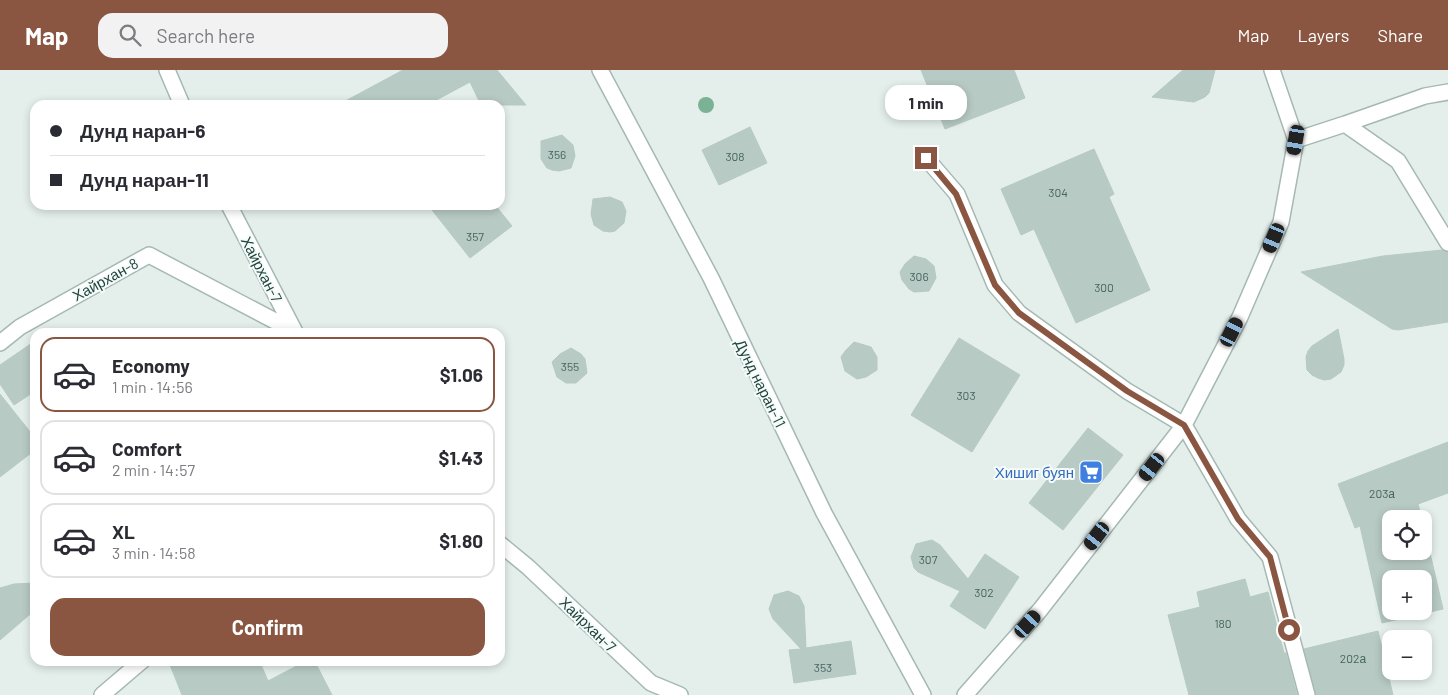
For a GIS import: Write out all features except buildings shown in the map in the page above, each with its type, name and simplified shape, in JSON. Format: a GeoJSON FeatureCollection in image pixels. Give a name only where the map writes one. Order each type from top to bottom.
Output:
{"type":"FeatureCollection","features":[{"type":"Feature","properties":{"kind":"street"},"geometry":{"type":"LineString","coordinates":[[167,70],[180,100]]}},
{"type":"Feature","properties":{"kind":"street","name":"Дунд наран-11"},"geometry":{"type":"LineString","coordinates":[[600,70],[711,278],[824,514],[923,695]]}},
{"type":"Feature","properties":{"kind":"street"},"geometry":{"type":"LineString","coordinates":[[965,695],[1040,610],[1184,425],[1240,317],[1281,222],[1296,140],[1272,70]]}},
{"type":"Feature","properties":{"kind":"street"},"geometry":{"type":"LineString","coordinates":[[1296,140],[1425,96],[1448,92]]}},
{"type":"Feature","properties":{"kind":"street"},"geometry":{"type":"LineString","coordinates":[[1345,124],[1398,161],[1448,243]]}},
{"type":"Feature","properties":{"kind":"street"},"geometry":{"type":"LineString","coordinates":[[926,158],[956,194],[995,285],[1019,313],[1127,391],[1184,425],[1238,519],[1270,557],[1307,695]]}},
{"type":"Feature","properties":{"kind":"street","name":"Хайрхан-7"},"geometry":{"type":"LineString","coordinates":[[232,210],[292,328]]}},
{"type":"Feature","properties":{"kind":"street","name":"Хайрхан-8"},"geometry":{"type":"LineString","coordinates":[[0,343],[20,327],[148,255],[286,328]]}},
{"type":"Feature","properties":{"kind":"street","name":"Хайрхан-7"},"geometry":{"type":"LineString","coordinates":[[505,548],[528,567],[651,684],[680,695]]}},
{"type":"Feature","properties":{"kind":"street"},"geometry":{"type":"LineString","coordinates":[[102,695],[136,666]]}},
{"type":"Feature","properties":{"kind":"place","name":"Хишиг буян"},"geometry":{"type":"Point","coordinates":[1091,472]}},
{"type":"Feature","properties":{"kind":"route"},"geometry":{"type":"LineString","coordinates":[[926,158],[956,194],[995,285],[1019,313],[1127,391],[1184,425],[1238,519],[1270,557],[1289,630]]}}]}
